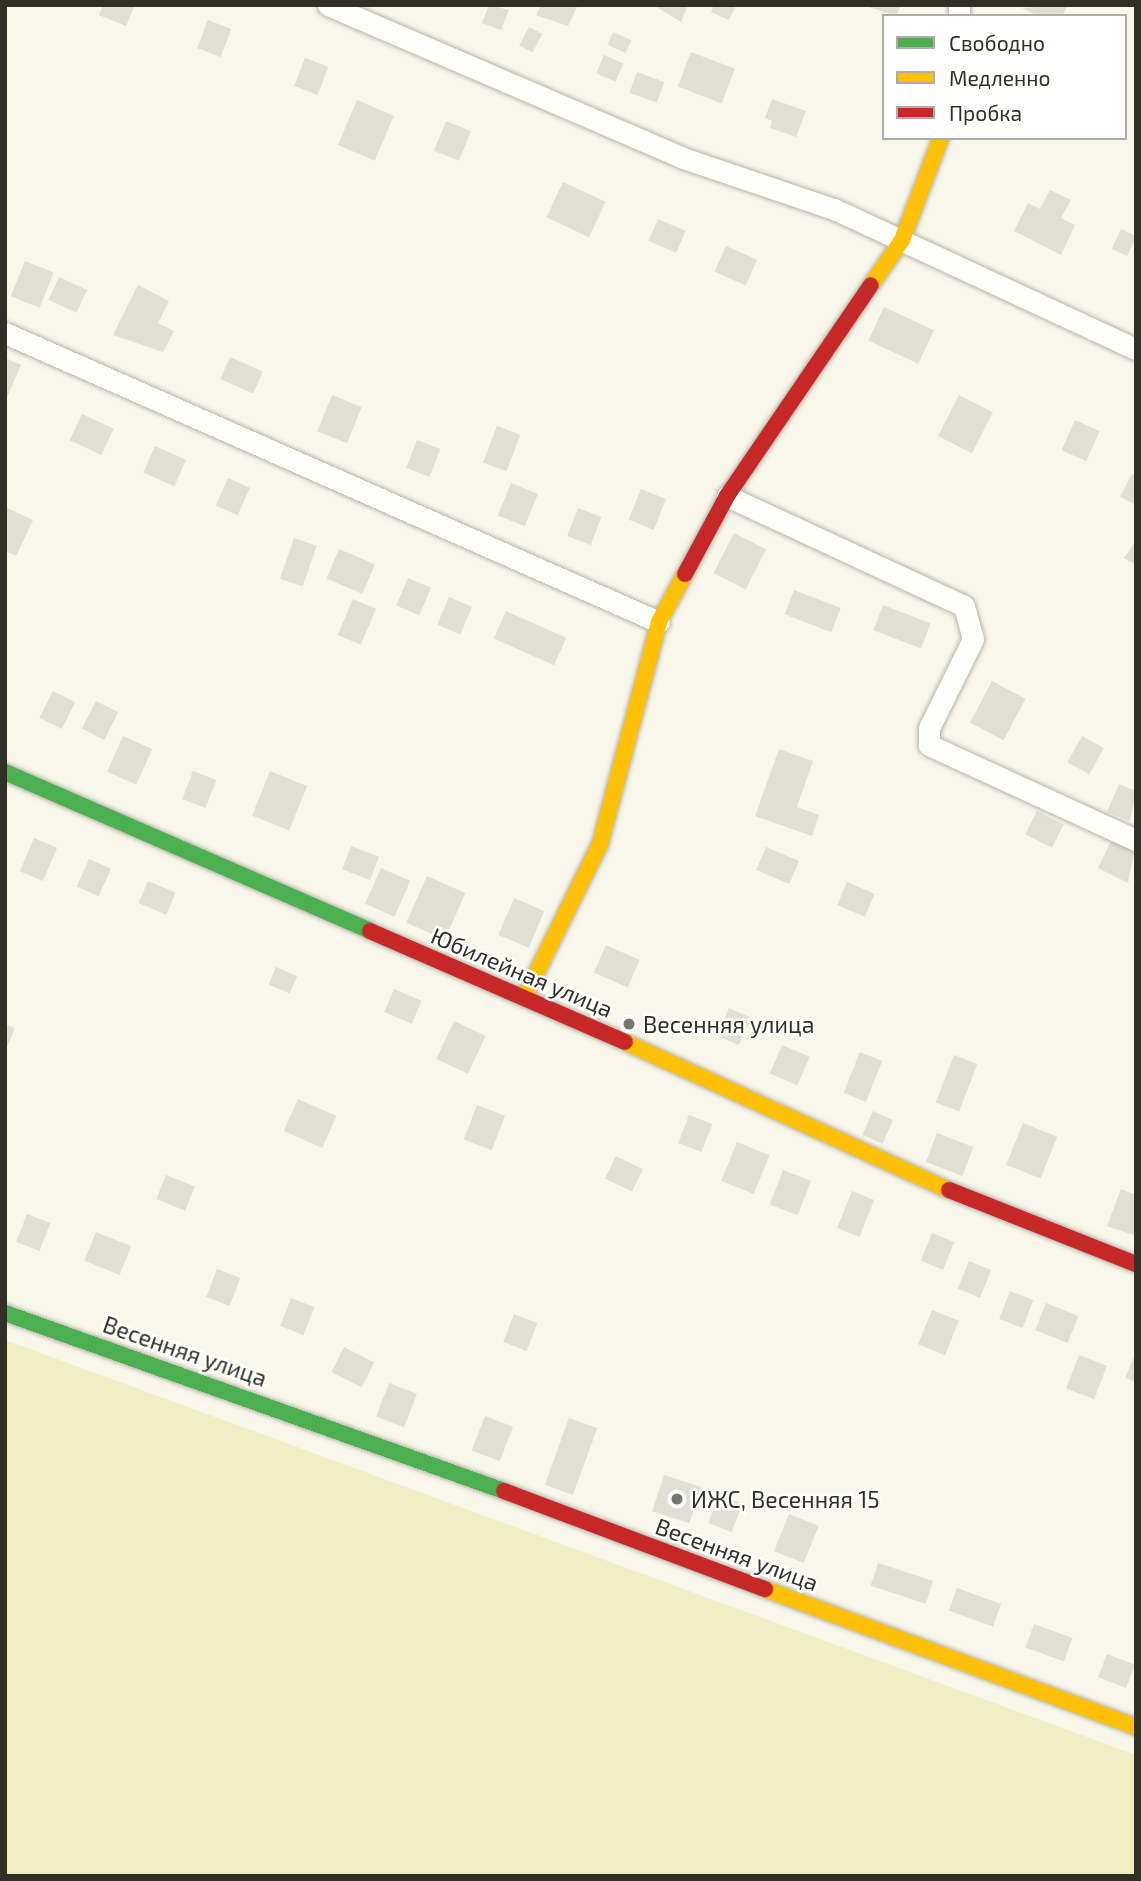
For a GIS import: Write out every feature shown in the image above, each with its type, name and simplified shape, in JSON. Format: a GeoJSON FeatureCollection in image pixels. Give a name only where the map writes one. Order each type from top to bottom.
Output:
{"type":"FeatureCollection","features":[{"type":"Feature","properties":{"kind":"street"},"geometry":{"type":"LineString","coordinates":[[328,5],[683,158],[834,209],[1136,349]]}},
{"type":"Feature","properties":{"kind":"street"},"geometry":{"type":"LineString","coordinates":[[524,998],[600,844],[659,622],[727,496],[902,240],[940,140]]}},
{"type":"Feature","properties":{"kind":"street"},"geometry":{"type":"LineString","coordinates":[[5,333],[659,622]]}},
{"type":"Feature","properties":{"kind":"street"},"geometry":{"type":"LineString","coordinates":[[727,496],[964,606],[972,639],[929,729],[929,745],[1136,840]]}},
{"type":"Feature","properties":{"kind":"street","name":"Юбилейная улица"},"geometry":{"type":"LineString","coordinates":[[5,772],[524,998],[917,1177],[1136,1264]]}},
{"type":"Feature","properties":{"kind":"street","name":"Весенняя улица"},"geometry":{"type":"LineString","coordinates":[[5,1313],[288,1411],[1136,1727]]}},
{"type":"Feature","properties":{"kind":"shaded area"},"geometry":{"type":"Polygon","coordinates":[[[5,1340],[1136,1755],[1136,1876],[5,1876],[5,1340]]]}},
{"type":"Feature","properties":{"kind":"building"},"geometry":{"type":"Polygon","coordinates":[[[103,5],[135,5],[126,26],[99,15],[103,5]]]}},
{"type":"Feature","properties":{"kind":"building"},"geometry":{"type":"Polygon","coordinates":[[[489,5],[509,10],[501,30],[482,23],[489,5]]]}},
{"type":"Feature","properties":{"kind":"building"},"geometry":{"type":"Polygon","coordinates":[[[541,5],[578,5],[568,26],[536,15],[541,5]]]}},
{"type":"Feature","properties":{"kind":"building"},"geometry":{"type":"Polygon","coordinates":[[[653,5],[688,5],[681,22],[653,5]]]}},
{"type":"Feature","properties":{"kind":"building"},"geometry":{"type":"Polygon","coordinates":[[[714,5],[736,5],[729,20],[711,12],[714,5]]]}},
{"type":"Feature","properties":{"kind":"building"},"geometry":{"type":"Polygon","coordinates":[[[863,5],[901,5],[897,14],[863,5]]]}},
{"type":"Feature","properties":{"kind":"building"},"geometry":{"type":"Polygon","coordinates":[[[1068,5],[1063,14],[1034,14],[1022,8],[1068,5]]]}},
{"type":"Feature","properties":{"kind":"building"},"geometry":{"type":"Polygon","coordinates":[[[208,20],[231,29],[221,57],[197,48],[208,20]]]}},
{"type":"Feature","properties":{"kind":"building"},"geometry":{"type":"Polygon","coordinates":[[[529,27],[542,34],[532,53],[519,46],[529,27]]]}},
{"type":"Feature","properties":{"kind":"building"},"geometry":{"type":"Polygon","coordinates":[[[613,32],[631,40],[626,53],[607,45],[613,32]]]}},
{"type":"Feature","properties":{"kind":"building"},"geometry":{"type":"Polygon","coordinates":[[[691,52],[735,69],[722,103],[678,87],[691,52]]]}},
{"type":"Feature","properties":{"kind":"building"},"geometry":{"type":"Polygon","coordinates":[[[604,55],[623,63],[616,82],[596,73],[604,55]]]}},
{"type":"Feature","properties":{"kind":"building"},"geometry":{"type":"Polygon","coordinates":[[[305,58],[328,67],[318,95],[294,86],[305,58]]]}},
{"type":"Feature","properties":{"kind":"building"},"geometry":{"type":"Polygon","coordinates":[[[637,72],[664,82],[657,103],[629,93],[637,72]]]}},
{"type":"Feature","properties":{"kind":"building"},"geometry":{"type":"Polygon","coordinates":[[[772,99],[806,111],[796,137],[770,128],[772,121],[765,118],[772,99]]]}},
{"type":"Feature","properties":{"kind":"building"},"geometry":{"type":"Polygon","coordinates":[[[357,100],[394,116],[375,161],[338,145],[357,100]]]}},
{"type":"Feature","properties":{"kind":"building"},"geometry":{"type":"Polygon","coordinates":[[[446,121],[471,131],[459,161],[434,151],[446,121]]]}},
{"type":"Feature","properties":{"kind":"building"},"geometry":{"type":"Polygon","coordinates":[[[563,182],[606,202],[589,237],[547,217],[563,182]]]}},
{"type":"Feature","properties":{"kind":"building"},"geometry":{"type":"Polygon","coordinates":[[[1050,190],[1071,200],[1061,218],[1075,225],[1061,255],[1014,231],[1028,203],[1040,209],[1050,190]]]}},
{"type":"Feature","properties":{"kind":"building"},"geometry":{"type":"Polygon","coordinates":[[[658,219],[686,231],[676,253],[649,241],[658,219]]]}},
{"type":"Feature","properties":{"kind":"building"},"geometry":{"type":"Polygon","coordinates":[[[1121,229],[1136,236],[1127,256],[1112,249],[1121,229]]]}},
{"type":"Feature","properties":{"kind":"building"},"geometry":{"type":"Polygon","coordinates":[[[726,246],[757,260],[746,285],[715,272],[726,246]]]}},
{"type":"Feature","properties":{"kind":"building"},"geometry":{"type":"Polygon","coordinates":[[[25,261],[54,273],[40,308],[11,296],[25,261]]]}},
{"type":"Feature","properties":{"kind":"building"},"geometry":{"type":"Polygon","coordinates":[[[59,277],[87,290],[77,313],[48,300],[59,277]]]}},
{"type":"Feature","properties":{"kind":"building"},"geometry":{"type":"Polygon","coordinates":[[[138,285],[169,301],[158,323],[174,331],[163,352],[113,335],[138,285]]]}},
{"type":"Feature","properties":{"kind":"building"},"geometry":{"type":"Polygon","coordinates":[[[884,307],[934,330],[918,364],[868,341],[884,307]]]}},
{"type":"Feature","properties":{"kind":"building"},"geometry":{"type":"Polygon","coordinates":[[[230,357],[263,372],[253,394],[220,379],[230,357]]]}},
{"type":"Feature","properties":{"kind":"building"},"geometry":{"type":"Polygon","coordinates":[[[5,358],[21,365],[5,402],[5,358]]]}},
{"type":"Feature","properties":{"kind":"building"},"geometry":{"type":"Polygon","coordinates":[[[332,395],[362,407],[347,443],[317,431],[332,395]]]}},
{"type":"Feature","properties":{"kind":"building"},"geometry":{"type":"Polygon","coordinates":[[[959,395],[993,412],[972,453],[938,436],[959,395]]]}},
{"type":"Feature","properties":{"kind":"building"},"geometry":{"type":"Polygon","coordinates":[[[82,414],[114,429],[101,455],[70,440],[82,414]]]}},
{"type":"Feature","properties":{"kind":"building"},"geometry":{"type":"Polygon","coordinates":[[[1075,420],[1100,431],[1086,461],[1062,450],[1075,420]]]}},
{"type":"Feature","properties":{"kind":"building"},"geometry":{"type":"Polygon","coordinates":[[[497,426],[520,435],[506,471],[483,462],[497,426]]]}},
{"type":"Feature","properties":{"kind":"building"},"geometry":{"type":"Polygon","coordinates":[[[417,440],[440,449],[430,477],[406,468],[417,440]]]}},
{"type":"Feature","properties":{"kind":"building"},"geometry":{"type":"Polygon","coordinates":[[[155,446],[186,460],[174,486],[143,472],[155,446]]]}},
{"type":"Feature","properties":{"kind":"building"},"geometry":{"type":"Polygon","coordinates":[[[1132,474],[1136,476],[1136,505],[1120,497],[1132,474]]]}},
{"type":"Feature","properties":{"kind":"building"},"geometry":{"type":"Polygon","coordinates":[[[228,478],[250,488],[238,515],[216,505],[228,478]]]}},
{"type":"Feature","properties":{"kind":"building"},"geometry":{"type":"Polygon","coordinates":[[[511,483],[538,494],[525,526],[498,515],[511,483]]]}},
{"type":"Feature","properties":{"kind":"building"},"geometry":{"type":"Polygon","coordinates":[[[641,489],[666,499],[654,530],[629,520],[641,489]]]}},
{"type":"Feature","properties":{"kind":"building"},"geometry":{"type":"Polygon","coordinates":[[[5,507],[33,520],[16,556],[5,551],[5,507]]]}},
{"type":"Feature","properties":{"kind":"building"},"geometry":{"type":"Polygon","coordinates":[[[578,508],[601,517],[591,545],[567,536],[578,508]]]}},
{"type":"Feature","properties":{"kind":"building"},"geometry":{"type":"Polygon","coordinates":[[[734,533],[766,549],[746,589],[714,573],[734,533]]]}},
{"type":"Feature","properties":{"kind":"building"},"geometry":{"type":"Polygon","coordinates":[[[294,538],[317,546],[303,586],[280,579],[294,538]]]}},
{"type":"Feature","properties":{"kind":"building"},"geometry":{"type":"Polygon","coordinates":[[[1136,540],[1136,565],[1124,558],[1136,540]]]}},
{"type":"Feature","properties":{"kind":"building"},"geometry":{"type":"Polygon","coordinates":[[[339,549],[375,564],[362,594],[326,578],[339,549]]]}},
{"type":"Feature","properties":{"kind":"building"},"geometry":{"type":"Polygon","coordinates":[[[408,578],[431,588],[419,615],[396,606],[408,578]]]}},
{"type":"Feature","properties":{"kind":"building"},"geometry":{"type":"Polygon","coordinates":[[[794,590],[841,608],[831,632],[785,614],[794,590]]]}},
{"type":"Feature","properties":{"kind":"building"},"geometry":{"type":"Polygon","coordinates":[[[449,597],[472,607],[460,634],[437,625],[449,597]]]}},
{"type":"Feature","properties":{"kind":"building"},"geometry":{"type":"Polygon","coordinates":[[[353,599],[376,609],[361,645],[338,635],[353,599]]]}},
{"type":"Feature","properties":{"kind":"building"},"geometry":{"type":"Polygon","coordinates":[[[883,605],[931,623],[921,648],[873,630],[883,605]]]}},
{"type":"Feature","properties":{"kind":"building"},"geometry":{"type":"Polygon","coordinates":[[[506,611],[566,638],[554,665],[494,638],[506,611]]]}},
{"type":"Feature","properties":{"kind":"building"},"geometry":{"type":"Polygon","coordinates":[[[992,681],[1026,699],[1003,740],[970,722],[992,681]]]}},
{"type":"Feature","properties":{"kind":"building"},"geometry":{"type":"Polygon","coordinates":[[[53,691],[75,702],[62,729],[39,718],[53,691]]]}},
{"type":"Feature","properties":{"kind":"building"},"geometry":{"type":"Polygon","coordinates":[[[96,701],[118,712],[104,740],[82,729],[96,701]]]}},
{"type":"Feature","properties":{"kind":"building"},"geometry":{"type":"Polygon","coordinates":[[[123,736],[152,749],[136,785],[107,772],[123,736]]]}},
{"type":"Feature","properties":{"kind":"building"},"geometry":{"type":"Polygon","coordinates":[[[1082,736],[1104,748],[1089,774],[1067,762],[1082,736]]]}},
{"type":"Feature","properties":{"kind":"building"},"geometry":{"type":"Polygon","coordinates":[[[779,749],[813,761],[797,807],[819,815],[812,836],[755,816],[779,749]]]}},
{"type":"Feature","properties":{"kind":"building"},"geometry":{"type":"Polygon","coordinates":[[[193,771],[216,780],[206,808],[182,799],[193,771]]]}},
{"type":"Feature","properties":{"kind":"building"},"geometry":{"type":"Polygon","coordinates":[[[270,771],[307,786],[289,830],[252,816],[270,771]]]}},
{"type":"Feature","properties":{"kind":"building"},"geometry":{"type":"Polygon","coordinates":[[[1119,784],[1136,791],[1130,821],[1107,812],[1119,784]]]}},
{"type":"Feature","properties":{"kind":"building"},"geometry":{"type":"Polygon","coordinates":[[[1037,811],[1064,825],[1052,848],[1025,834],[1037,811]]]}},
{"type":"Feature","properties":{"kind":"building"},"geometry":{"type":"Polygon","coordinates":[[[1115,833],[1136,843],[1128,883],[1098,868],[1115,833]]]}},
{"type":"Feature","properties":{"kind":"building"},"geometry":{"type":"Polygon","coordinates":[[[34,838],[57,848],[43,881],[20,871],[34,838]]]}},
{"type":"Feature","properties":{"kind":"building"},"geometry":{"type":"Polygon","coordinates":[[[351,846],[379,857],[370,880],[342,869],[351,846]]]}},
{"type":"Feature","properties":{"kind":"building"},"geometry":{"type":"Polygon","coordinates":[[[766,847],[799,861],[789,884],[756,870],[766,847]]]}},
{"type":"Feature","properties":{"kind":"building"},"geometry":{"type":"Polygon","coordinates":[[[89,859],[111,869],[99,896],[77,886],[89,859]]]}},
{"type":"Feature","properties":{"kind":"building"},"geometry":{"type":"Polygon","coordinates":[[[381,868],[410,881],[394,917],[365,904],[381,868]]]}},
{"type":"Feature","properties":{"kind":"building"},"geometry":{"type":"Polygon","coordinates":[[[427,876],[465,893],[445,940],[406,923],[427,876]]]}},
{"type":"Feature","properties":{"kind":"building"},"geometry":{"type":"Polygon","coordinates":[[[148,881],[176,893],[166,915],[139,903],[148,881]]]}},
{"type":"Feature","properties":{"kind":"building"},"geometry":{"type":"Polygon","coordinates":[[[847,882],[875,894],[865,917],[837,905],[847,882]]]}},
{"type":"Feature","properties":{"kind":"building"},"geometry":{"type":"Polygon","coordinates":[[[514,898],[544,911],[529,948],[498,935],[514,898]]]}},
{"type":"Feature","properties":{"kind":"building"},"geometry":{"type":"Polygon","coordinates":[[[606,945],[640,960],[628,987],[594,972],[606,945]]]}},
{"type":"Feature","properties":{"kind":"building"},"geometry":{"type":"Polygon","coordinates":[[[276,967],[297,976],[290,993],[269,984],[276,967]]]}},
{"type":"Feature","properties":{"kind":"building"},"geometry":{"type":"Polygon","coordinates":[[[394,989],[422,1001],[412,1024],[384,1012],[394,989]]]}},
{"type":"Feature","properties":{"kind":"building"},"geometry":{"type":"Polygon","coordinates":[[[729,1008],[751,1018],[739,1045],[717,1035],[729,1008]]]}},
{"type":"Feature","properties":{"kind":"building"},"geometry":{"type":"Polygon","coordinates":[[[454,1021],[486,1036],[468,1074],[436,1059],[454,1021]]]}},
{"type":"Feature","properties":{"kind":"building"},"geometry":{"type":"Polygon","coordinates":[[[5,1024],[15,1028],[5,1052],[5,1024]]]}},
{"type":"Feature","properties":{"kind":"building"},"geometry":{"type":"Polygon","coordinates":[[[782,1045],[810,1057],[798,1085],[770,1074],[782,1045]]]}},
{"type":"Feature","properties":{"kind":"building"},"geometry":{"type":"Polygon","coordinates":[[[860,1052],[882,1061],[866,1102],[844,1093],[860,1052]]]}},
{"type":"Feature","properties":{"kind":"building"},"geometry":{"type":"Polygon","coordinates":[[[954,1055],[977,1064],[959,1112],[936,1103],[954,1055]]]}},
{"type":"Feature","properties":{"kind":"building"},"geometry":{"type":"Polygon","coordinates":[[[298,1099],[336,1116],[322,1148],[284,1131],[298,1099]]]}},
{"type":"Feature","properties":{"kind":"building"},"geometry":{"type":"Polygon","coordinates":[[[477,1105],[505,1116],[492,1150],[464,1140],[477,1105]]]}},
{"type":"Feature","properties":{"kind":"building"},"geometry":{"type":"Polygon","coordinates":[[[873,1111],[893,1120],[883,1144],[862,1135],[873,1111]]]}},
{"type":"Feature","properties":{"kind":"building"},"geometry":{"type":"Polygon","coordinates":[[[689,1115],[712,1124],[702,1152],[678,1143],[689,1115]]]}},
{"type":"Feature","properties":{"kind":"building"},"geometry":{"type":"Polygon","coordinates":[[[1023,1123],[1057,1137],[1040,1179],[1006,1165],[1023,1123]]]}},
{"type":"Feature","properties":{"kind":"building"},"geometry":{"type":"Polygon","coordinates":[[[937,1133],[973,1147],[962,1176],[926,1162],[937,1133]]]}},
{"type":"Feature","properties":{"kind":"building"},"geometry":{"type":"Polygon","coordinates":[[[737,1142],[769,1155],[754,1194],[721,1181],[737,1142]]]}},
{"type":"Feature","properties":{"kind":"building"},"geometry":{"type":"Polygon","coordinates":[[[616,1156],[643,1169],[632,1192],[605,1178],[616,1156]]]}},
{"type":"Feature","properties":{"kind":"building"},"geometry":{"type":"Polygon","coordinates":[[[783,1170],[811,1181],[798,1215],[770,1205],[783,1170]]]}},
{"type":"Feature","properties":{"kind":"building"},"geometry":{"type":"Polygon","coordinates":[[[166,1175],[195,1187],[185,1211],[156,1199],[166,1175]]]}},
{"type":"Feature","properties":{"kind":"building"},"geometry":{"type":"Polygon","coordinates":[[[1121,1189],[1136,1195],[1136,1236],[1107,1226],[1121,1189]]]}},
{"type":"Feature","properties":{"kind":"building"},"geometry":{"type":"Polygon","coordinates":[[[852,1191],[874,1200],[859,1237],[837,1228],[852,1191]]]}},
{"type":"Feature","properties":{"kind":"building"},"geometry":{"type":"Polygon","coordinates":[[[27,1214],[50,1223],[40,1251],[16,1242],[27,1214]]]}},
{"type":"Feature","properties":{"kind":"building"},"geometry":{"type":"Polygon","coordinates":[[[96,1232],[131,1246],[120,1275],[84,1261],[96,1232]]]}},
{"type":"Feature","properties":{"kind":"building"},"geometry":{"type":"Polygon","coordinates":[[[932,1233],[954,1242],[943,1270],[921,1261],[932,1233]]]}},
{"type":"Feature","properties":{"kind":"building"},"geometry":{"type":"Polygon","coordinates":[[[969,1261],[991,1270],[980,1298],[958,1289],[969,1261]]]}},
{"type":"Feature","properties":{"kind":"building"},"geometry":{"type":"Polygon","coordinates":[[[217,1269],[240,1278],[230,1306],[206,1297],[217,1269]]]}},
{"type":"Feature","properties":{"kind":"building"},"geometry":{"type":"Polygon","coordinates":[[[1010,1291],[1033,1300],[1023,1328],[999,1319],[1010,1291]]]}},
{"type":"Feature","properties":{"kind":"building"},"geometry":{"type":"Polygon","coordinates":[[[291,1298],[314,1307],[304,1335],[280,1326],[291,1298]]]}},
{"type":"Feature","properties":{"kind":"building"},"geometry":{"type":"Polygon","coordinates":[[[1046,1303],[1078,1316],[1068,1343],[1035,1330],[1046,1303]]]}},
{"type":"Feature","properties":{"kind":"building"},"geometry":{"type":"Polygon","coordinates":[[[932,1310],[959,1321],[945,1355],[918,1344],[932,1310]]]}},
{"type":"Feature","properties":{"kind":"building"},"geometry":{"type":"Polygon","coordinates":[[[514,1314],[537,1323],[527,1351],[503,1342],[514,1314]]]}},
{"type":"Feature","properties":{"kind":"building"},"geometry":{"type":"Polygon","coordinates":[[[344,1347],[374,1362],[362,1387],[331,1372],[344,1347]]]}},
{"type":"Feature","properties":{"kind":"building"},"geometry":{"type":"Polygon","coordinates":[[[1136,1352],[1136,1382],[1125,1378],[1136,1352]]]}},
{"type":"Feature","properties":{"kind":"building"},"geometry":{"type":"Polygon","coordinates":[[[1079,1355],[1107,1366],[1094,1399],[1066,1389],[1079,1355]]]}},
{"type":"Feature","properties":{"kind":"building"},"geometry":{"type":"Polygon","coordinates":[[[389,1383],[417,1394],[404,1427],[376,1417],[389,1383]]]}},
{"type":"Feature","properties":{"kind":"building"},"geometry":{"type":"Polygon","coordinates":[[[485,1416],[513,1427],[500,1461],[472,1451],[485,1416]]]}},
{"type":"Feature","properties":{"kind":"building"},"geometry":{"type":"Polygon","coordinates":[[[569,1418],[597,1428],[573,1495],[545,1485],[569,1418]]]}},
{"type":"Feature","properties":{"kind":"building","name":"ИЖС, Весенняя 15"},"geometry":{"type":"Polygon","coordinates":[[[664,1475],[701,1487],[689,1523],[652,1511],[664,1475]]]}},
{"type":"Feature","properties":{"kind":"building"},"geometry":{"type":"Polygon","coordinates":[[[719,1495],[742,1504],[732,1532],[708,1523],[719,1495]]]}},
{"type":"Feature","properties":{"kind":"building"},"geometry":{"type":"Polygon","coordinates":[[[789,1514],[819,1526],[804,1563],[774,1551],[789,1514]]]}},
{"type":"Feature","properties":{"kind":"building"},"geometry":{"type":"Polygon","coordinates":[[[878,1563],[933,1581],[926,1604],[871,1586],[878,1563]]]}},
{"type":"Feature","properties":{"kind":"building"},"geometry":{"type":"Polygon","coordinates":[[[957,1588],[1001,1604],[993,1627],[949,1611],[957,1588]]]}},
{"type":"Feature","properties":{"kind":"building"},"geometry":{"type":"Polygon","coordinates":[[[1034,1624],[1073,1638],[1064,1662],[1025,1647],[1034,1624]]]}},
{"type":"Feature","properties":{"kind":"building"},"geometry":{"type":"Polygon","coordinates":[[[1107,1654],[1135,1665],[1126,1688],[1098,1677],[1107,1654]]]}},
{"type":"Feature","properties":{"kind":"traffic: fast"},"geometry":{"type":"LineString","coordinates":[[5,772],[370,931]]}},
{"type":"Feature","properties":{"kind":"traffic: fast"},"geometry":{"type":"LineString","coordinates":[[5,1313],[504,1491]]}},
{"type":"Feature","properties":{"kind":"traffic: slow"},"geometry":{"type":"LineString","coordinates":[[871,285],[902,240],[940,140]]}},
{"type":"Feature","properties":{"kind":"traffic: slow"},"geometry":{"type":"LineString","coordinates":[[524,998],[600,844],[659,622],[685,574]]}},
{"type":"Feature","properties":{"kind":"traffic: slow"},"geometry":{"type":"LineString","coordinates":[[625,1042],[949,1190]]}},
{"type":"Feature","properties":{"kind":"traffic: slow"},"geometry":{"type":"LineString","coordinates":[[765,1589],[1136,1727]]}},
{"type":"Feature","properties":{"kind":"traffic: jam"},"geometry":{"type":"LineString","coordinates":[[685,574],[727,496],[871,285]]}},
{"type":"Feature","properties":{"kind":"traffic: jam"},"geometry":{"type":"LineString","coordinates":[[370,931],[625,1042]]}},
{"type":"Feature","properties":{"kind":"traffic: jam"},"geometry":{"type":"LineString","coordinates":[[949,1190],[1136,1264]]}},
{"type":"Feature","properties":{"kind":"traffic: jam"},"geometry":{"type":"LineString","coordinates":[[504,1491],[765,1589]]}},
{"type":"Feature","properties":{"kind":"place","name":"Весенняя улица"},"geometry":{"type":"Point","coordinates":[629,1024]}},
{"type":"Feature","properties":{"kind":"place","name":"ИЖС, Весенняя 15"},"geometry":{"type":"Point","coordinates":[677,1499]}}]}
